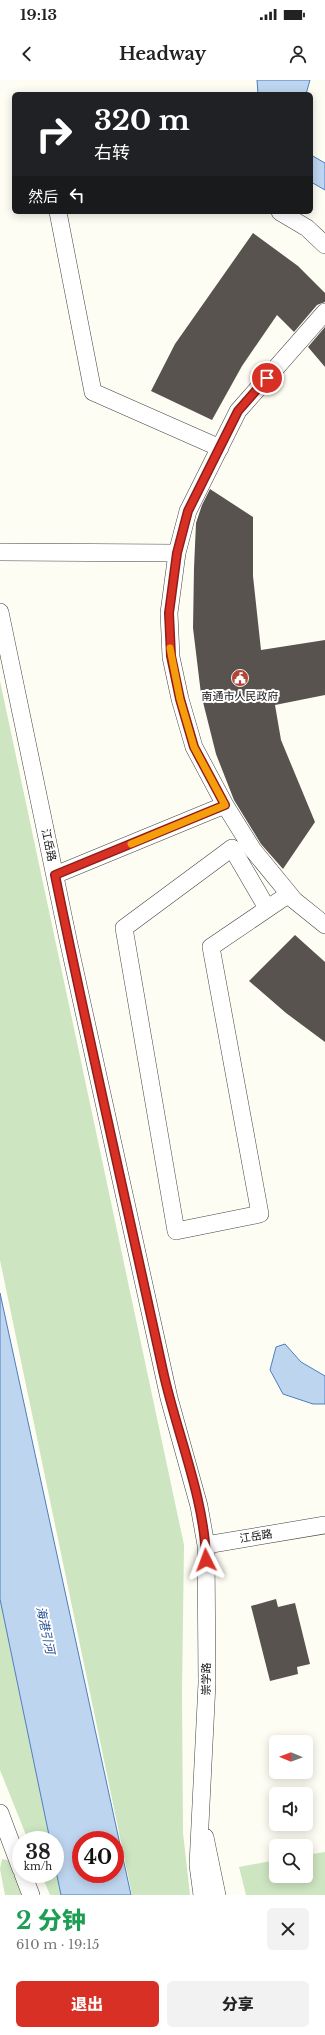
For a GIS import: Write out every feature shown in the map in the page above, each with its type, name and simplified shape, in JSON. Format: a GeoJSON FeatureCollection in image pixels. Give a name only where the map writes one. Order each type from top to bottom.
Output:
{"type":"FeatureCollection","features":[{"type":"Feature","properties":{"kind":"street"},"geometry":{"type":"LineString","coordinates":[[58,214],[93,392],[220,448]]}},
{"type":"Feature","properties":{"kind":"street"},"geometry":{"type":"LineString","coordinates":[[283,214],[307,228],[325,245]]}},
{"type":"Feature","properties":{"kind":"street"},"geometry":{"type":"LineString","coordinates":[[325,312],[238,411],[188,511],[177,553],[169,613],[171,656],[180,699],[194,747],[225,805],[253,850],[294,900],[325,925]]}},
{"type":"Feature","properties":{"kind":"street"},"geometry":{"type":"LineString","coordinates":[[0,552],[177,553]]}},
{"type":"Feature","properties":{"kind":"street","name":"江岳路"},"geometry":{"type":"LineString","coordinates":[[0,612],[55,875],[169,1398],[199,1506],[206,1545],[325,1525]]}},
{"type":"Feature","properties":{"kind":"street"},"geometry":{"type":"LineString","coordinates":[[55,875],[225,805]]}},
{"type":"Feature","properties":{"kind":"street"},"geometry":{"type":"LineString","coordinates":[[267,908],[232,848],[124,928],[176,1231],[260,1214],[211,947],[289,894]]}},
{"type":"Feature","properties":{"kind":"street","name":"崇学路"},"geometry":{"type":"LineString","coordinates":[[202,1895],[198,1865],[199,1814],[207,1682],[206,1545]]}},
{"type":"Feature","properties":{"kind":"street"},"geometry":{"type":"LineString","coordinates":[[0,1813],[12,1845]]}},
{"type":"Feature","properties":{"kind":"street","name":"崇学路"},"geometry":{"type":"LineString","coordinates":[[199,1814],[217,1895]]}},
{"type":"Feature","properties":{"kind":"street"},"geometry":{"type":"LineString","coordinates":[[26,1883],[31,1895]]}},
{"type":"Feature","properties":{"kind":"green space"},"geometry":{"type":"Polygon","coordinates":[[[0,681],[184,1545],[182,1692],[183,1833],[190,1895],[132,1895],[124,1857],[124,1831],[119,1831],[0,1260],[0,681]]]}},
{"type":"Feature","properties":{"kind":"green space"},"geometry":{"type":"Polygon","coordinates":[[[0,1599],[48,1831],[24,1831],[0,1770],[0,1599]]]}},
{"type":"Feature","properties":{"kind":"green space"},"geometry":{"type":"Polygon","coordinates":[[[325,1852],[325,1895],[246,1895],[239,1867],[269,1861],[269,1883],[313,1883],[313,1854],[325,1852]]]}},
{"type":"Feature","properties":{"kind":"green space"},"geometry":{"type":"Polygon","coordinates":[[[2,1859],[12,1861],[12,1883],[21,1883],[26,1895],[5,1895],[0,1869],[2,1859]]]}},
{"type":"Feature","properties":{"kind":"green space"},"geometry":{"type":"Polygon","coordinates":[[[45,1883],[59,1883],[61,1895],[50,1895],[45,1883]]]}},
{"type":"Feature","properties":{"kind":"water"},"geometry":{"type":"Polygon","coordinates":[[[257,80],[310,80],[307,92],[258,92],[257,80]]]}},
{"type":"Feature","properties":{"kind":"water"},"geometry":{"type":"Polygon","coordinates":[[[313,156],[325,163],[325,190],[313,183],[313,156]]]}},
{"type":"Feature","properties":{"kind":"water","name":"海港引河"},"geometry":{"type":"Polygon","coordinates":[[[0,1293],[117,1831],[72,1831],[72,1883],[124,1883],[124,1863],[131,1895],[61,1895],[59,1883],[64,1883],[64,1831],[48,1831],[0,1599],[0,1293]]]}},
{"type":"Feature","properties":{"kind":"water"},"geometry":{"type":"Polygon","coordinates":[[[285,1344],[301,1362],[325,1376],[325,1404],[313,1404],[283,1394],[270,1370],[276,1347],[285,1344]]]}},
{"type":"Feature","properties":{"kind":"building"},"geometry":{"type":"Polygon","coordinates":[[[253,233],[298,266],[325,293],[325,302],[317,305],[294,332],[277,315],[242,366],[212,420],[151,391],[175,344],[253,233]]]}},
{"type":"Feature","properties":{"kind":"building"},"geometry":{"type":"Polygon","coordinates":[[[325,327],[325,367],[308,347],[325,327]]]}},
{"type":"Feature","properties":{"kind":"building"},"geometry":{"type":"Polygon","coordinates":[[[210,489],[253,517],[253,576],[261,650],[325,640],[325,695],[275,705],[281,740],[315,822],[283,869],[261,844],[234,800],[216,754],[201,694],[193,628],[194,568],[196,523],[202,505],[210,489]]]}},
{"type":"Feature","properties":{"kind":"building"},"geometry":{"type":"Polygon","coordinates":[[[295,935],[325,962],[325,1042],[286,1013],[249,981],[295,935]]]}},
{"type":"Feature","properties":{"kind":"building"},"geometry":{"type":"Polygon","coordinates":[[[276,1599],[278,1607],[295,1603],[310,1664],[297,1667],[298,1674],[270,1681],[251,1606],[276,1599]]]}},
{"type":"Feature","properties":{"kind":"slow traffic"},"geometry":{"type":"LineString","coordinates":[[131,844],[225,805],[194,747],[180,699],[170,648]]}},
{"type":"Feature","properties":{"kind":"place","name":"南通市人民政府"},"geometry":{"type":"Point","coordinates":[240,678]}},
{"type":"Feature","properties":{"kind":"route"},"geometry":{"type":"LineString","coordinates":[[206,1560],[206,1545],[199,1506],[169,1398],[55,875],[225,805],[194,747],[180,699],[171,656],[169,613],[177,553],[188,511],[238,411],[267,378]]}}]}
